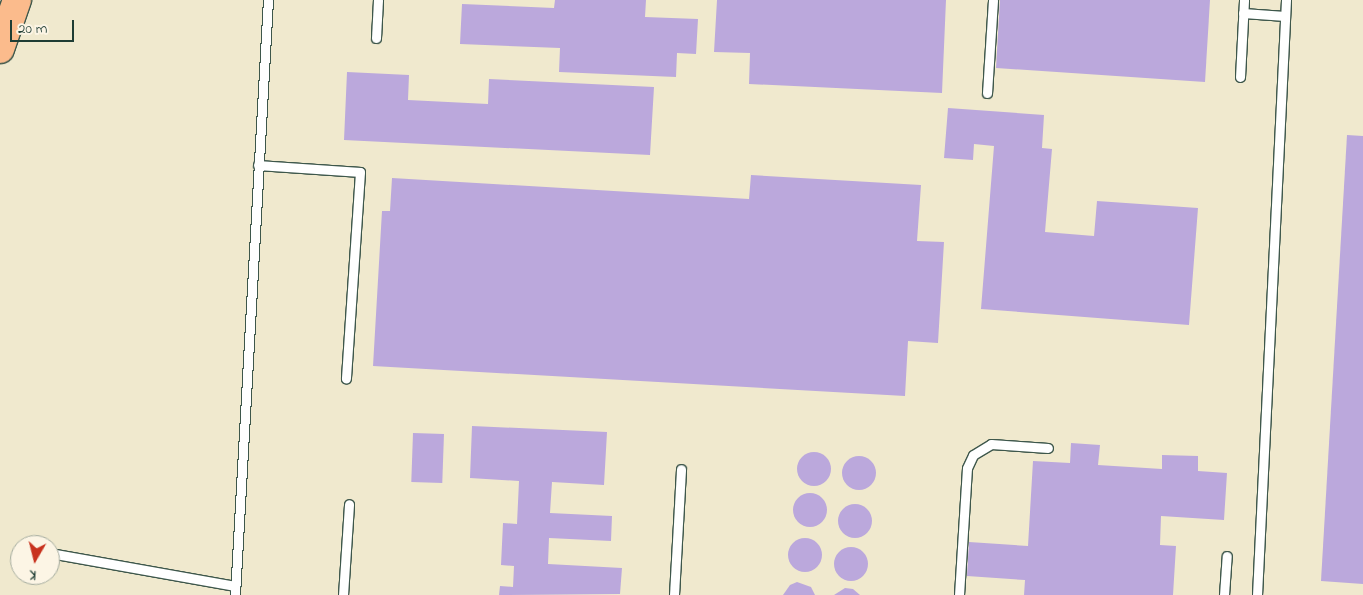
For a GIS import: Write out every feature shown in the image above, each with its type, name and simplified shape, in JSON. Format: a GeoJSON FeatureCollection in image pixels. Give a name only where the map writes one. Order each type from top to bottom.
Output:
{"type":"FeatureCollection","features":[{"type":"Feature","properties":{"kind":"highway"},"geometry":{"type":"LineString","coordinates":[[0,49],[17,0]]}},
{"type":"Feature","properties":{"kind":"lane"},"geometry":{"type":"LineString","coordinates":[[60,555],[235,590],[268,0]]}},
{"type":"Feature","properties":{"kind":"lane"},"geometry":{"type":"LineString","coordinates":[[376,38],[378,0]]}},
{"type":"Feature","properties":{"kind":"lane"},"geometry":{"type":"LineString","coordinates":[[987,93],[993,0]]}},
{"type":"Feature","properties":{"kind":"lane"},"geometry":{"type":"LineString","coordinates":[[1240,77],[1244,0]]}},
{"type":"Feature","properties":{"kind":"lane"},"geometry":{"type":"LineString","coordinates":[[1256,595],[1286,0]]}},
{"type":"Feature","properties":{"kind":"lane"},"geometry":{"type":"LineString","coordinates":[[1244,13],[1285,16]]}},
{"type":"Feature","properties":{"kind":"lane"},"geometry":{"type":"LineString","coordinates":[[258,165],[360,172],[346,379]]}},
{"type":"Feature","properties":{"kind":"lane"},"geometry":{"type":"LineString","coordinates":[[959,595],[969,461],[978,450],[991,444],[1048,448]]}},
{"type":"Feature","properties":{"kind":"lane"},"geometry":{"type":"LineString","coordinates":[[674,595],[681,468]]}},
{"type":"Feature","properties":{"kind":"lane"},"geometry":{"type":"LineString","coordinates":[[344,595],[348,504]]}},
{"type":"Feature","properties":{"kind":"lane"},"geometry":{"type":"LineString","coordinates":[[1224,595],[1226,556]]}},
{"type":"Feature","properties":{"kind":"building"},"geometry":{"type":"Polygon","coordinates":[[[555,0],[646,0],[645,17],[698,19],[696,54],[677,53],[676,77],[559,72],[560,48],[460,44],[462,4],[554,8],[555,0]]]}},
{"type":"Feature","properties":{"kind":"building"},"geometry":{"type":"Polygon","coordinates":[[[717,0],[946,0],[942,93],[749,84],[750,53],[714,52],[717,0]]]}},
{"type":"Feature","properties":{"kind":"building"},"geometry":{"type":"Polygon","coordinates":[[[1000,0],[1210,0],[1205,82],[996,68],[1000,0]]]}},
{"type":"Feature","properties":{"kind":"building"},"geometry":{"type":"Polygon","coordinates":[[[347,72],[409,75],[408,100],[488,104],[489,79],[654,87],[650,155],[344,140],[347,72]]]}},
{"type":"Feature","properties":{"kind":"building"},"geometry":{"type":"Polygon","coordinates":[[[948,108],[1044,115],[1042,148],[1052,149],[1045,232],[1094,236],[1097,201],[1198,208],[1189,325],[981,309],[994,146],[974,144],[973,160],[944,158],[948,108]]]}},
{"type":"Feature","properties":{"kind":"building"},"geometry":{"type":"Polygon","coordinates":[[[1347,135],[1363,136],[1363,584],[1321,581],[1347,135]]]}},
{"type":"Feature","properties":{"kind":"building"},"geometry":{"type":"Polygon","coordinates":[[[751,175],[921,185],[917,241],[944,242],[938,343],[908,341],[905,396],[373,366],[382,211],[390,211],[392,178],[749,199],[751,175]]]}},
{"type":"Feature","properties":{"kind":"building"},"geometry":{"type":"Polygon","coordinates":[[[472,426],[607,432],[604,485],[552,482],[550,513],[612,516],[611,541],[549,538],[548,564],[622,568],[620,594],[499,595],[500,586],[513,587],[514,566],[501,565],[503,523],[517,524],[519,481],[470,478],[472,426]]]}},
{"type":"Feature","properties":{"kind":"building"},"geometry":{"type":"Polygon","coordinates":[[[413,433],[444,434],[442,483],[411,482],[413,433]]]}},
{"type":"Feature","properties":{"kind":"building"},"geometry":{"type":"Polygon","coordinates":[[[1071,443],[1100,445],[1098,465],[1162,469],[1162,455],[1198,456],[1198,471],[1227,473],[1224,520],[1161,516],[1160,545],[1176,546],[1173,595],[1024,595],[1025,580],[967,576],[969,542],[1028,546],[1033,461],[1070,463],[1071,443]]]}},
{"type":"Feature","properties":{"kind":"building"},"geometry":{"type":"Polygon","coordinates":[[[814,452],[826,457],[831,469],[826,481],[814,486],[802,481],[797,469],[802,457],[814,452]]]}},
{"type":"Feature","properties":{"kind":"building"},"geometry":{"type":"Polygon","coordinates":[[[859,456],[871,461],[876,473],[871,485],[859,490],[847,485],[842,473],[847,461],[859,456]]]}},
{"type":"Feature","properties":{"kind":"building"},"geometry":{"type":"Polygon","coordinates":[[[810,493],[822,498],[827,510],[822,522],[810,527],[798,522],[793,510],[798,498],[810,493]]]}},
{"type":"Feature","properties":{"kind":"building"},"geometry":{"type":"Polygon","coordinates":[[[855,504],[867,509],[872,521],[867,533],[855,538],[843,533],[838,521],[843,509],[855,504]]]}},
{"type":"Feature","properties":{"kind":"building"},"geometry":{"type":"Polygon","coordinates":[[[805,538],[817,543],[822,555],[817,567],[805,572],[793,567],[788,555],[793,543],[805,538]]]}},
{"type":"Feature","properties":{"kind":"building"},"geometry":{"type":"Polygon","coordinates":[[[851,547],[863,552],[868,564],[863,576],[851,581],[839,576],[834,564],[839,552],[851,547]]]}},
{"type":"Feature","properties":{"kind":"building"},"geometry":{"type":"Polygon","coordinates":[[[797,582],[811,587],[815,595],[783,595],[790,585],[797,582]]]}},
{"type":"Feature","properties":{"kind":"building"},"geometry":{"type":"Polygon","coordinates":[[[845,588],[853,589],[860,595],[834,595],[845,588]]]}}]}
